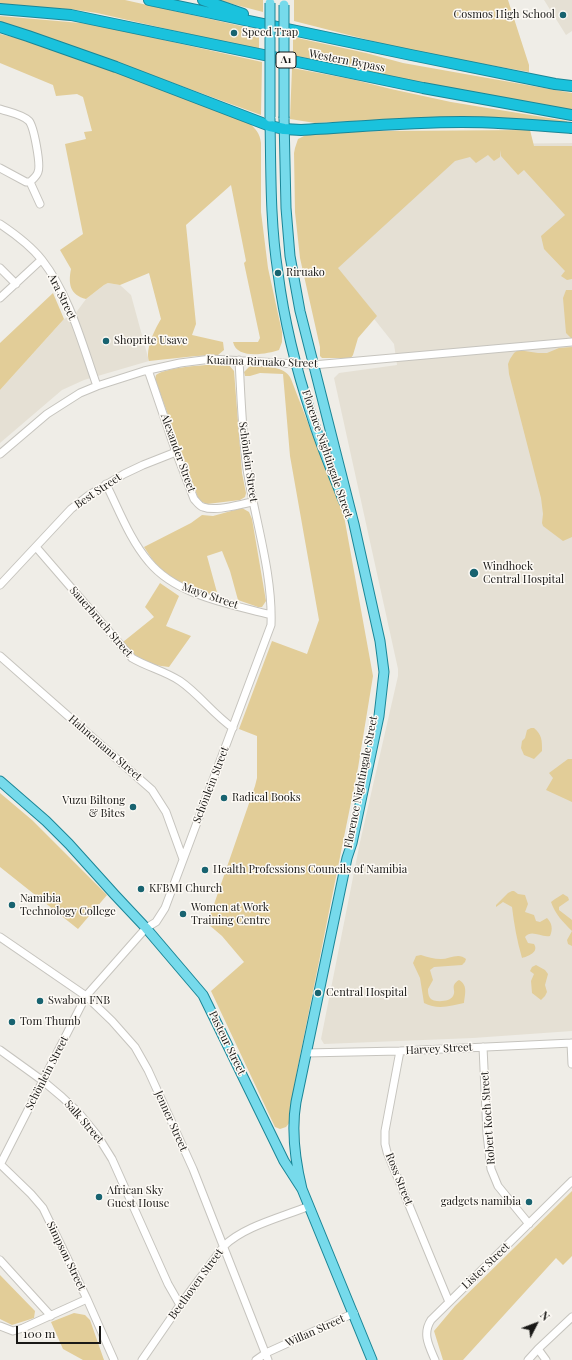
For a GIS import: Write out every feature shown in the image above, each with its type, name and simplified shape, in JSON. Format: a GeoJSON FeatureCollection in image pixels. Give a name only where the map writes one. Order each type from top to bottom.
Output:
{"type":"FeatureCollection","features":[{"type":"Feature","properties":{"kind":"highway","name":"Western Bypass"},"geometry":{"type":"LineString","coordinates":[[149,0],[411,56],[572,86]]}},
{"type":"Feature","properties":{"kind":"highway"},"geometry":{"type":"LineString","coordinates":[[203,0],[278,27]]}},
{"type":"Feature","properties":{"kind":"highway","name":"Western Bypass"},"geometry":{"type":"LineString","coordinates":[[0,9],[71,15],[424,88],[572,115]]}},
{"type":"Feature","properties":{"kind":"highway"},"geometry":{"type":"LineString","coordinates":[[0,27],[270,122],[284,129],[301,130],[463,122],[572,128]]}},
{"type":"Feature","properties":{"kind":"main road","name":"Florence Nightingale Street"},"geometry":{"type":"LineString","coordinates":[[270,2],[271,196],[274,244],[282,301],[296,364],[311,416],[349,514],[377,642],[379,659],[380,681],[378,697],[348,842],[347,858]]}},
{"type":"Feature","properties":{"kind":"main road","name":"Florence Nightingale Street"},"geometry":{"type":"LineString","coordinates":[[284,3],[284,129],[286,208],[290,256],[300,311],[354,524],[380,641],[384,672],[379,716],[352,843],[347,858],[294,1113],[295,1150],[302,1189]]}},
{"type":"Feature","properties":{"kind":"main road","name":"Pasteur Street"},"geometry":{"type":"LineString","coordinates":[[0,781],[59,834],[146,928],[203,995],[280,1154],[302,1189],[372,1360]]}},
{"type":"Feature","properties":{"kind":"main road"},"geometry":{"type":"LineString","coordinates":[[280,1154],[288,1157],[294,1154],[295,1150]]}},
{"type":"Feature","properties":{"kind":"street"},"geometry":{"type":"LineString","coordinates":[[0,109],[25,118],[31,125],[37,149],[39,168],[38,173],[30,182]]}},
{"type":"Feature","properties":{"kind":"street"},"geometry":{"type":"LineString","coordinates":[[0,168],[26,182],[30,182]]}},
{"type":"Feature","properties":{"kind":"street"},"geometry":{"type":"LineString","coordinates":[[30,182],[40,204]]}},
{"type":"Feature","properties":{"kind":"street","name":"Ara Street"},"geometry":{"type":"LineString","coordinates":[[0,224],[21,240],[41,260],[59,288],[70,312],[97,386]]}},
{"type":"Feature","properties":{"kind":"street"},"geometry":{"type":"LineString","coordinates":[[0,298],[41,260]]}},
{"type":"Feature","properties":{"kind":"street"},"geometry":{"type":"LineString","coordinates":[[0,268],[16,284]]}},
{"type":"Feature","properties":{"kind":"street","name":"Kuaima Riruako Street"},"geometry":{"type":"LineString","coordinates":[[0,454],[47,414],[80,394],[97,386],[148,370],[197,360],[239,360],[313,365],[572,342]]}},
{"type":"Feature","properties":{"kind":"street","name":"Schönlein Street"},"geometry":{"type":"LineString","coordinates":[[0,1164],[86,996],[146,928],[156,922],[165,908],[268,636],[271,625],[271,615],[268,577],[253,502],[245,451],[239,360]]}},
{"type":"Feature","properties":{"kind":"street","name":"Alexander Street"},"geometry":{"type":"LineString","coordinates":[[148,370],[176,452],[194,498],[198,504],[203,508],[212,509],[253,502]]}},
{"type":"Feature","properties":{"kind":"street","name":"Best Street"},"geometry":{"type":"LineString","coordinates":[[0,585],[71,510],[89,495],[106,484],[143,465],[176,452]]}},
{"type":"Feature","properties":{"kind":"street","name":"Mayo Street"},"geometry":{"type":"LineString","coordinates":[[106,484],[140,550],[149,562],[165,577],[186,590],[227,604],[271,615]]}},
{"type":"Feature","properties":{"kind":"street","name":"Sauerbruch Street"},"geometry":{"type":"LineString","coordinates":[[36,547],[132,658],[144,665],[171,675],[180,681],[222,720],[233,728]]}},
{"type":"Feature","properties":{"kind":"street","name":"Hahnemann Street"},"geometry":{"type":"LineString","coordinates":[[0,656],[152,790],[166,812],[183,859]]}},
{"type":"Feature","properties":{"kind":"street","name":"Jenner Street"},"geometry":{"type":"LineString","coordinates":[[0,937],[86,996],[112,1021],[135,1047],[148,1070],[193,1169],[267,1357]]}},
{"type":"Feature","properties":{"kind":"street"},"geometry":{"type":"LineString","coordinates":[[572,1043],[572,1064]]}},
{"type":"Feature","properties":{"kind":"street","name":"Harvey Street"},"geometry":{"type":"LineString","coordinates":[[306,1053],[400,1051],[572,1043]]}},
{"type":"Feature","properties":{"kind":"street","name":"Robert Koch Street"},"geometry":{"type":"LineString","coordinates":[[483,1047],[487,1134],[491,1169],[498,1186],[529,1224]]}},
{"type":"Feature","properties":{"kind":"street","name":"Salk Street"},"geometry":{"type":"LineString","coordinates":[[0,1050],[43,1081],[79,1114],[97,1134],[105,1147],[168,1284],[180,1305]]}},
{"type":"Feature","properties":{"kind":"street","name":"Ross Street"},"geometry":{"type":"LineString","coordinates":[[400,1051],[385,1131],[385,1144],[449,1302]]}},
{"type":"Feature","properties":{"kind":"street","name":"Simpson Street"},"geometry":{"type":"LineString","coordinates":[[0,1164],[31,1194],[43,1208],[87,1299],[114,1360]]}},
{"type":"Feature","properties":{"kind":"street","name":"Lister Street"},"geometry":{"type":"LineString","coordinates":[[435,1360],[427,1340],[426,1330],[431,1320],[572,1181]]}},
{"type":"Feature","properties":{"kind":"street","name":"Beethoven Street"},"geometry":{"type":"LineString","coordinates":[[142,1360],[180,1305],[224,1246],[239,1234],[309,1206]]}},
{"type":"Feature","properties":{"kind":"street"},"geometry":{"type":"LineString","coordinates":[[0,1260],[51,1316]]}},
{"type":"Feature","properties":{"kind":"street"},"geometry":{"type":"LineString","coordinates":[[0,1326],[13,1331],[51,1316],[87,1299]]}},
{"type":"Feature","properties":{"kind":"street","name":"Willan Street"},"geometry":{"type":"LineString","coordinates":[[256,1360],[267,1357],[354,1313]]}},
{"type":"Feature","properties":{"kind":"street"},"geometry":{"type":"LineString","coordinates":[[528,1360],[572,1317]]}},
{"type":"Feature","properties":{"kind":"street"},"geometry":{"type":"LineString","coordinates":[[538,1349],[546,1360]]}},
{"type":"Feature","properties":{"kind":"shaded area"},"geometry":{"type":"Polygon","coordinates":[[[0,0],[125,0],[259,30],[259,50],[97,13],[0,4],[0,0]]]}},
{"type":"Feature","properties":{"kind":"shaded area"},"geometry":{"type":"Polygon","coordinates":[[[217,0],[263,0],[263,12],[217,0]]]}},
{"type":"Feature","properties":{"kind":"shaded area"},"geometry":{"type":"Polygon","coordinates":[[[294,0],[508,0],[529,65],[529,72],[449,58],[384,44],[294,21],[294,0]]]}},
{"type":"Feature","properties":{"kind":"shaded area","name":"Cosmos High School"},"geometry":{"type":"Polygon","coordinates":[[[544,0],[572,0],[572,31],[566,35],[544,0]]]}},
{"type":"Feature","properties":{"kind":"shaded area"},"geometry":{"type":"Polygon","coordinates":[[[0,16],[92,24],[262,62],[261,115],[50,38],[0,25],[0,16]]]}},
{"type":"Feature","properties":{"kind":"shaded area"},"geometry":{"type":"Polygon","coordinates":[[[0,34],[25,40],[86,60],[248,122],[255,129],[260,136],[261,143],[261,212],[268,268],[282,332],[282,342],[279,350],[260,354],[246,353],[236,348],[233,342],[258,342],[260,338],[244,263],[246,261],[231,185],[186,225],[196,324],[192,335],[223,342],[224,350],[218,355],[149,361],[149,345],[161,319],[149,273],[120,285],[108,283],[86,299],[76,295],[73,292],[70,284],[71,269],[60,250],[83,234],[65,144],[86,139],[84,132],[92,131],[83,97],[77,94],[56,96],[53,85],[0,63],[0,34]]]}},
{"type":"Feature","properties":{"kind":"shaded area"},"geometry":{"type":"Polygon","coordinates":[[[293,37],[366,53],[403,63],[572,93],[572,112],[407,82],[293,55],[293,37]]]}},
{"type":"Feature","properties":{"kind":"shaded area"},"geometry":{"type":"Polygon","coordinates":[[[292,68],[351,79],[451,102],[567,121],[565,125],[415,118],[315,123],[290,119],[292,68]]]}},
{"type":"Feature","properties":{"kind":"shaded area"},"geometry":{"type":"Polygon","coordinates":[[[530,130],[534,146],[572,146],[572,279],[567,280],[561,276],[565,271],[544,249],[541,236],[565,215],[524,170],[518,175],[501,156],[501,150],[500,157],[494,161],[488,155],[476,163],[470,157],[455,161],[338,268],[377,316],[358,338],[351,358],[322,358],[320,356],[320,347],[300,258],[295,212],[294,153],[298,139],[306,135],[346,132],[530,130]]]}},
{"type":"Feature","properties":{"kind":"shaded area","name":"Windhoek Central Hospital"},"geometry":{"type":"Polygon","coordinates":[[[572,143],[572,1031],[473,1038],[324,1044],[321,1039],[360,842],[398,676],[398,669],[334,378],[339,373],[397,365],[394,344],[333,267],[408,145],[572,143]]]}},
{"type":"Feature","properties":{"kind":"shaded area"},"geometry":{"type":"Polygon","coordinates":[[[108,283],[120,285],[131,295],[149,361],[84,380],[62,390],[0,443],[0,390],[64,319],[75,314],[86,299],[108,283]]]}},
{"type":"Feature","properties":{"kind":"shaded area"},"geometry":{"type":"Polygon","coordinates":[[[566,290],[572,290],[572,339],[566,333],[563,298],[566,290]]]}},
{"type":"Feature","properties":{"kind":"shaded area"},"geometry":{"type":"Polygon","coordinates":[[[53,293],[64,319],[0,390],[0,343],[53,293]]]}},
{"type":"Feature","properties":{"kind":"shaded area"},"geometry":{"type":"Polygon","coordinates":[[[572,347],[572,537],[563,541],[543,526],[542,523],[543,514],[541,498],[509,374],[508,364],[514,353],[518,350],[547,353],[559,348],[572,347]]]}},
{"type":"Feature","properties":{"kind":"shaded area"},"geometry":{"type":"Polygon","coordinates":[[[206,365],[229,365],[234,371],[242,473],[246,493],[245,497],[240,500],[207,504],[198,498],[155,379],[156,375],[166,371],[206,365]]]}},
{"type":"Feature","properties":{"kind":"shaded area"},"geometry":{"type":"Polygon","coordinates":[[[251,365],[279,369],[288,374],[291,379],[344,516],[373,676],[358,768],[298,1066],[291,1105],[290,1122],[286,1127],[280,1129],[275,1127],[211,991],[244,962],[222,936],[208,924],[257,778],[257,736],[239,729],[272,641],[307,654],[319,620],[290,456],[283,374],[260,373],[245,376],[244,372],[251,365]]]}},
{"type":"Feature","properties":{"kind":"shaded area"},"geometry":{"type":"Polygon","coordinates":[[[242,508],[249,512],[252,519],[266,601],[262,607],[238,600],[230,571],[222,551],[207,556],[218,596],[188,588],[173,581],[159,568],[144,547],[191,523],[202,515],[213,516],[242,508]]]}},
{"type":"Feature","properties":{"kind":"shaded area"},"geometry":{"type":"Polygon","coordinates":[[[160,583],[179,596],[166,626],[191,636],[169,667],[155,665],[143,660],[133,653],[123,642],[154,617],[145,607],[160,583]]]}},
{"type":"Feature","properties":{"kind":"shaded area"},"geometry":{"type":"Polygon","coordinates":[[[534,728],[539,733],[542,744],[542,751],[534,759],[524,755],[521,748],[522,741],[525,738],[527,730],[534,728]]]}},
{"type":"Feature","properties":{"kind":"shaded area"},"geometry":{"type":"Polygon","coordinates":[[[568,759],[572,759],[572,802],[546,790],[553,778],[549,773],[568,759]]]}},
{"type":"Feature","properties":{"kind":"shaded area"},"geometry":{"type":"Polygon","coordinates":[[[0,793],[32,820],[107,895],[78,929],[0,867],[0,793]]]}},
{"type":"Feature","properties":{"kind":"shaded area"},"geometry":{"type":"Polygon","coordinates":[[[512,891],[525,895],[528,904],[525,912],[534,915],[536,921],[540,922],[547,918],[552,926],[550,936],[531,934],[525,937],[528,943],[534,944],[535,949],[530,955],[522,958],[512,907],[503,902],[496,907],[496,905],[508,893],[512,891]]]}},
{"type":"Feature","properties":{"kind":"shaded area"},"geometry":{"type":"Polygon","coordinates":[[[563,894],[568,897],[569,900],[559,907],[559,910],[572,920],[572,931],[562,921],[551,902],[563,894]]]}},
{"type":"Feature","properties":{"kind":"shaded area"},"geometry":{"type":"Polygon","coordinates":[[[572,931],[572,946],[568,944],[567,940],[572,931]]]}},
{"type":"Feature","properties":{"kind":"shaded area"},"geometry":{"type":"Polygon","coordinates":[[[421,955],[441,959],[460,956],[466,959],[462,965],[434,967],[430,970],[433,980],[428,989],[429,996],[432,1000],[449,1000],[454,994],[454,984],[459,980],[465,987],[464,1003],[439,1007],[424,1003],[420,978],[413,963],[416,956],[421,955]]]}},
{"type":"Feature","properties":{"kind":"shaded area"},"geometry":{"type":"Polygon","coordinates":[[[536,965],[545,970],[548,974],[545,985],[547,992],[541,1000],[532,993],[531,981],[534,974],[530,971],[532,967],[536,965]]]}},
{"type":"Feature","properties":{"kind":"shaded area"},"geometry":{"type":"Polygon","coordinates":[[[572,1191],[572,1256],[563,1265],[556,1258],[463,1360],[443,1360],[434,1331],[455,1306],[572,1191]]]}},
{"type":"Feature","properties":{"kind":"shaded area"},"geometry":{"type":"Polygon","coordinates":[[[0,1275],[35,1311],[34,1318],[12,1325],[0,1319],[0,1275]]]}},
{"type":"Feature","properties":{"kind":"shaded area"},"geometry":{"type":"Polygon","coordinates":[[[74,1313],[85,1315],[90,1320],[104,1360],[83,1360],[63,1349],[51,1322],[74,1313]]]}},
{"type":"Feature","properties":{"kind":"place","name":"Cosmos High School"},"geometry":{"type":"Point","coordinates":[563,15]}},
{"type":"Feature","properties":{"kind":"place","name":"Speed Trap"},"geometry":{"type":"Point","coordinates":[234,33]}},
{"type":"Feature","properties":{"kind":"place","name":"Riruako"},"geometry":{"type":"Point","coordinates":[278,273]}},
{"type":"Feature","properties":{"kind":"place","name":"Shoprite Usave"},"geometry":{"type":"Point","coordinates":[106,341]}},
{"type":"Feature","properties":{"kind":"place","name":"Windhoek Central Hospital"},"geometry":{"type":"Point","coordinates":[474,573]}},
{"type":"Feature","properties":{"kind":"place","name":"Radical Books"},"geometry":{"type":"Point","coordinates":[224,798]}},
{"type":"Feature","properties":{"kind":"place","name":"Vuzu Biltong & Bites"},"geometry":{"type":"Point","coordinates":[133,807]}},
{"type":"Feature","properties":{"kind":"place","name":"Health Professions Councils of Namibia"},"geometry":{"type":"Point","coordinates":[205,870]}},
{"type":"Feature","properties":{"kind":"place","name":"KFBMI Church"},"geometry":{"type":"Point","coordinates":[141,889]}},
{"type":"Feature","properties":{"kind":"place","name":"Namibia Technology College"},"geometry":{"type":"Point","coordinates":[12,905]}},
{"type":"Feature","properties":{"kind":"place","name":"Women at Work Training Centre"},"geometry":{"type":"Point","coordinates":[183,914]}},
{"type":"Feature","properties":{"kind":"place","name":"Central Hospital"},"geometry":{"type":"Point","coordinates":[318,993]}},
{"type":"Feature","properties":{"kind":"place","name":"Swabou FNB"},"geometry":{"type":"Point","coordinates":[40,1001]}},
{"type":"Feature","properties":{"kind":"place","name":"Tom Thumb"},"geometry":{"type":"Point","coordinates":[12,1022]}},
{"type":"Feature","properties":{"kind":"place","name":"African Sky Guest House"},"geometry":{"type":"Point","coordinates":[99,1197]}},
{"type":"Feature","properties":{"kind":"place","name":"gadgets namibia"},"geometry":{"type":"Point","coordinates":[529,1202]}}]}
